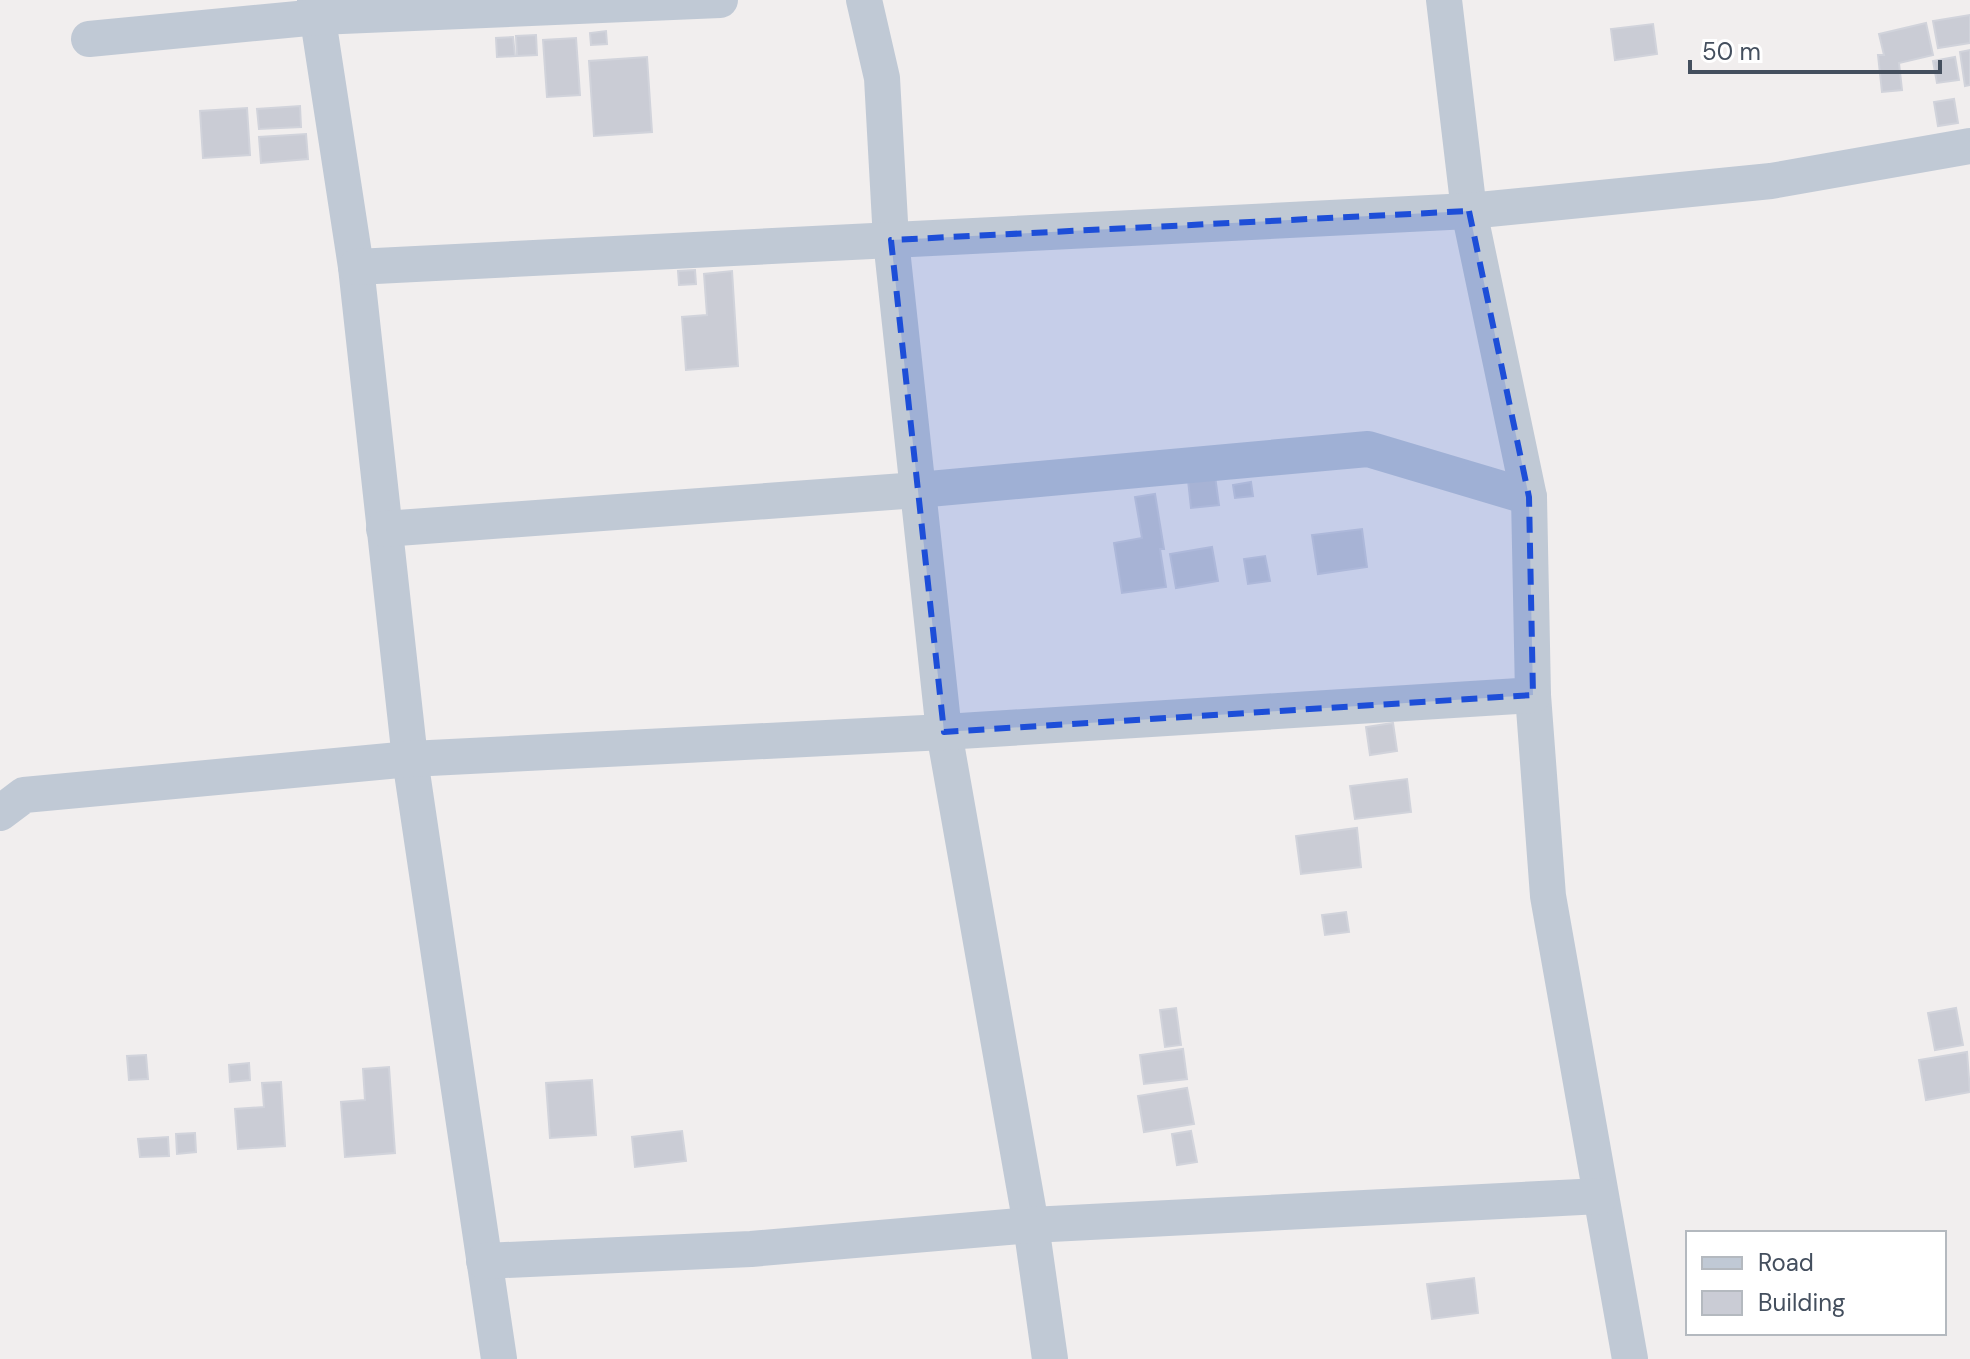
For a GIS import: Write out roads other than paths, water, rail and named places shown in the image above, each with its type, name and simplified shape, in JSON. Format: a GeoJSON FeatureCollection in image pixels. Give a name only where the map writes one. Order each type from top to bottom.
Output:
{"type":"FeatureCollection","features":[{"type":"Feature","properties":{"kind":"street"},"geometry":{"type":"LineString","coordinates":[[89,39],[317,8],[720,0]]}},
{"type":"Feature","properties":{"kind":"street"},"geometry":{"type":"LineString","coordinates":[[864,0],[882,78],[891,240],[944,732],[1031,1225],[1050,1359]]}},
{"type":"Feature","properties":{"kind":"street"},"geometry":{"type":"LineString","coordinates":[[1444,0],[1469,211],[1529,497],[1533,695],[1548,896],[1630,1359]]}},
{"type":"Feature","properties":{"kind":"street"},"geometry":{"type":"LineString","coordinates":[[317,8],[356,267],[410,759],[499,1359]]}},
{"type":"Feature","properties":{"kind":"street"},"geometry":{"type":"LineString","coordinates":[[356,267],[1469,211],[1771,181],[1970,146]]}},
{"type":"Feature","properties":{"kind":"street"},"geometry":{"type":"LineString","coordinates":[[384,529],[918,490],[1368,449],[1529,497]]}},
{"type":"Feature","properties":{"kind":"street"},"geometry":{"type":"LineString","coordinates":[[0,813],[24,795],[410,759],[944,732],[1533,695]]}},
{"type":"Feature","properties":{"kind":"street"},"geometry":{"type":"LineString","coordinates":[[484,1261],[751,1249],[1031,1225],[1600,1196]]}}]}
